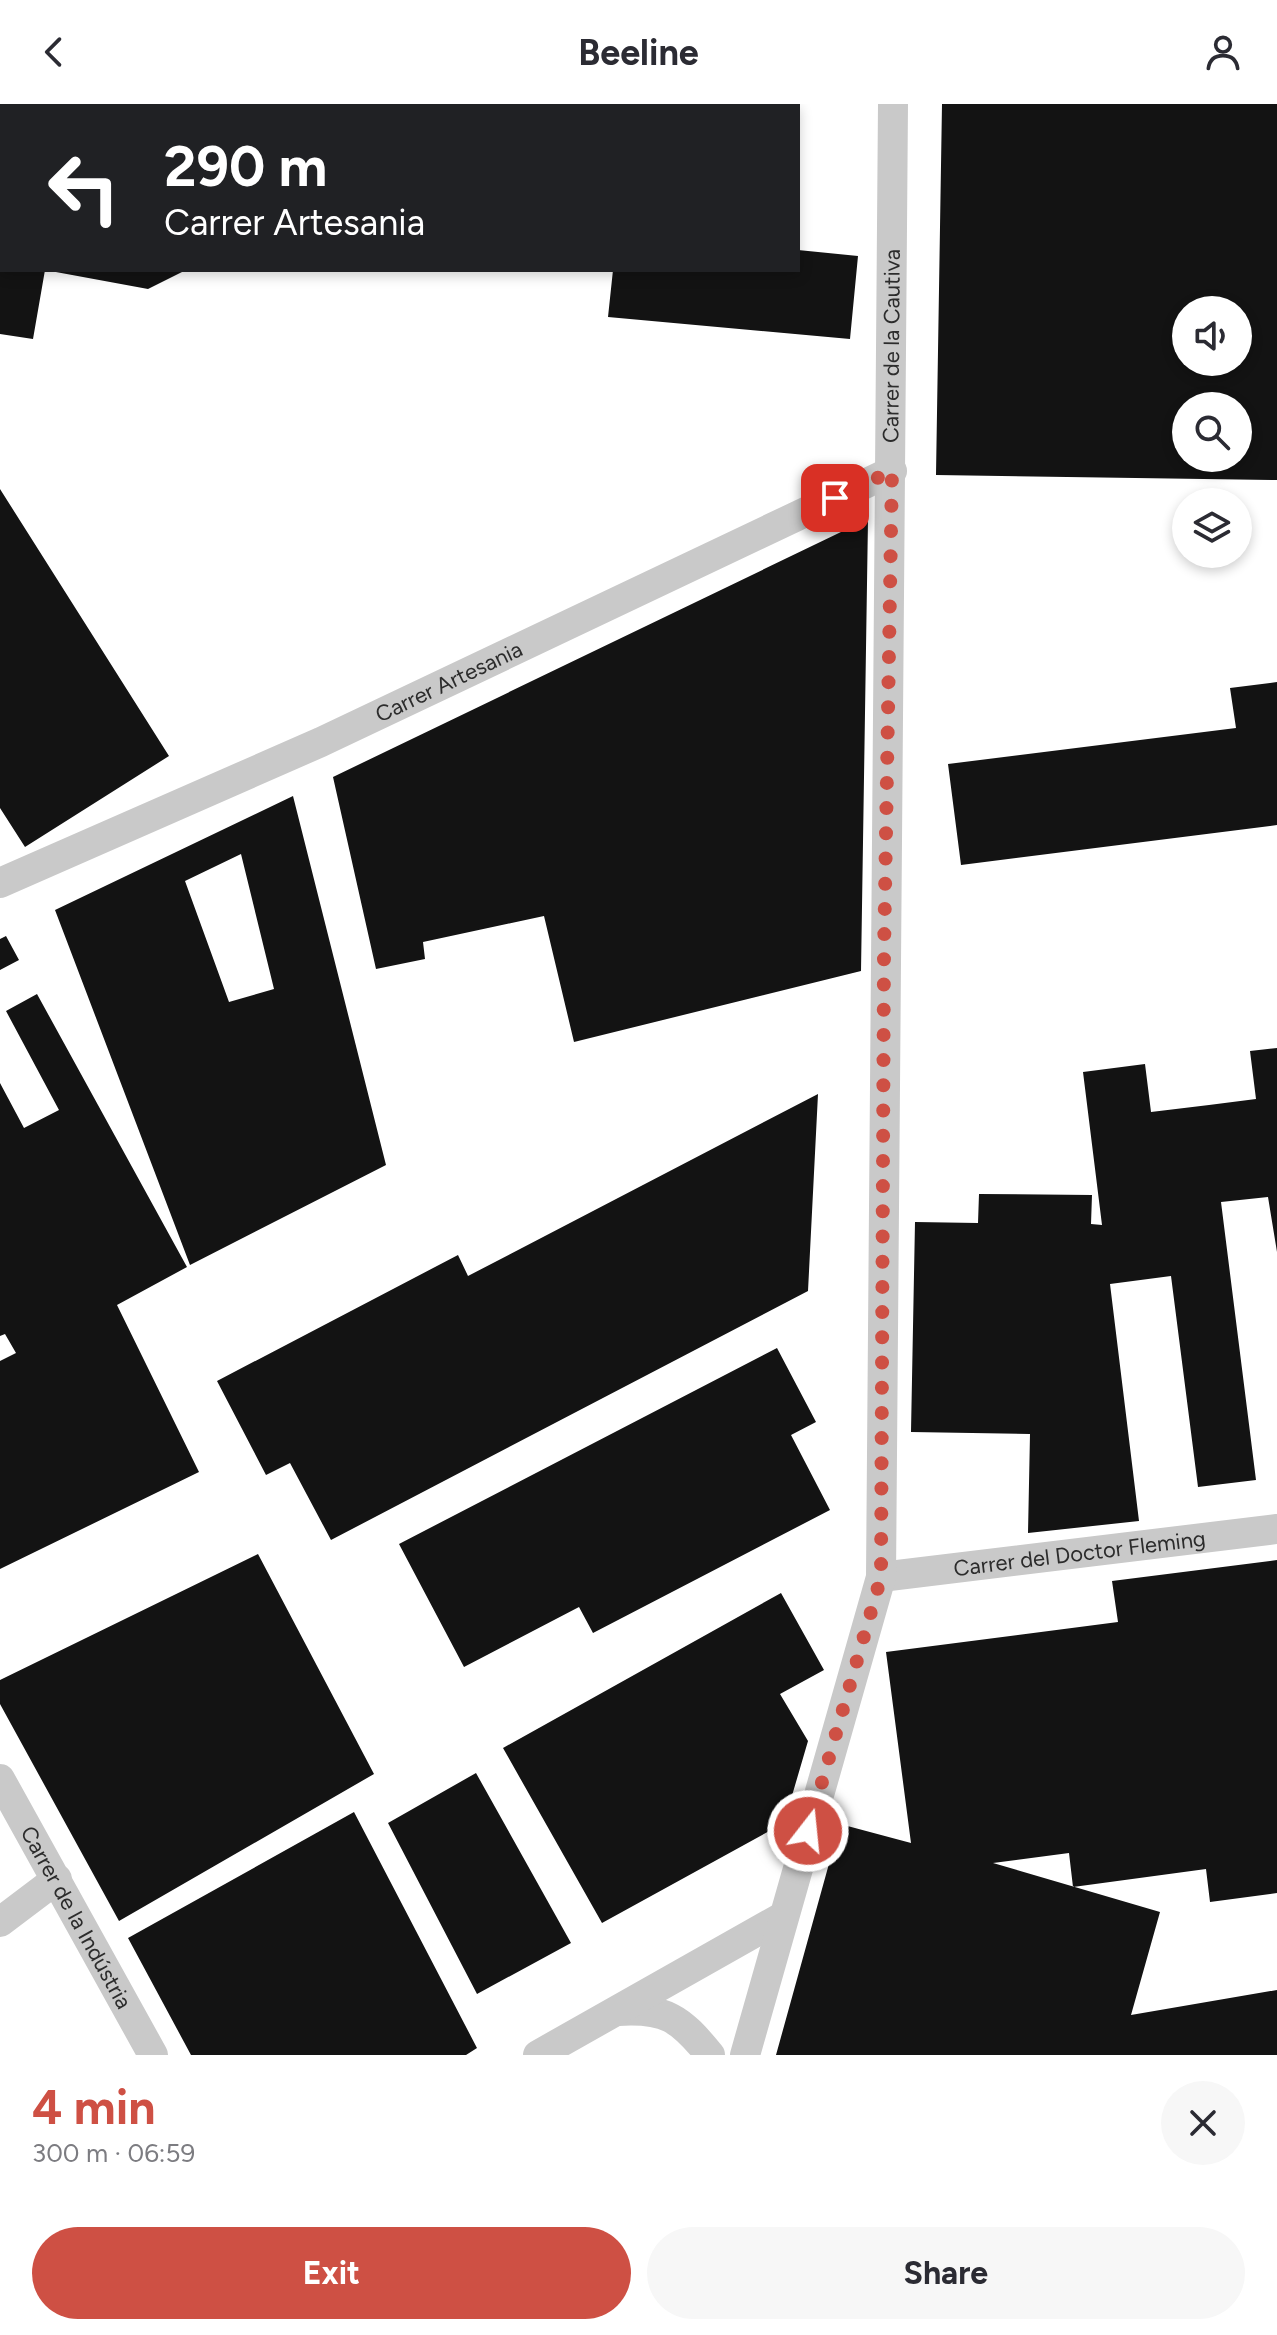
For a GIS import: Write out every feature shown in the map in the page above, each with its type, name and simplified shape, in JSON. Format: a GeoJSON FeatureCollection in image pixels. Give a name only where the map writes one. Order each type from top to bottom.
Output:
{"type":"FeatureCollection","features":[{"type":"Feature","properties":{"kind":"street","name":"Carrer de la Cautiva"},"geometry":{"type":"LineString","coordinates":[[745,2055],[881,1577],[893,104]]}},
{"type":"Feature","properties":{"kind":"street","name":"Carrer Artesania"},"geometry":{"type":"LineString","coordinates":[[0,883],[321,742],[892,471]]}},
{"type":"Feature","properties":{"kind":"street","name":"Carrer del Doctor Fleming"},"geometry":{"type":"LineString","coordinates":[[881,1577],[1277,1529]]}},
{"type":"Feature","properties":{"kind":"street","name":"Carrer de la Indústria"},"geometry":{"type":"LineString","coordinates":[[0,1779],[153,2055]]}},
{"type":"Feature","properties":{"kind":"street"},"geometry":{"type":"LineString","coordinates":[[0,1922],[57,1879]]}},
{"type":"Feature","properties":{"kind":"street"},"geometry":{"type":"LineString","coordinates":[[538,2055],[784,1916]]}},
{"type":"Feature","properties":{"kind":"street"},"geometry":{"type":"LineString","coordinates":[[615,2011],[649,2009],[672,2016],[710,2055]]}},
{"type":"Feature","properties":{"kind":"building"},"geometry":{"type":"Polygon","coordinates":[[[942,104],[1277,104],[1277,480],[936,475],[942,104]]]}},
{"type":"Feature","properties":{"kind":"building"},"geometry":{"type":"Polygon","coordinates":[[[800,250],[858,256],[850,339],[608,317],[613,272],[800,272],[800,250]]]}},
{"type":"Feature","properties":{"kind":"building"},"geometry":{"type":"Polygon","coordinates":[[[0,272],[45,272],[33,339],[0,334],[0,272]]]}},
{"type":"Feature","properties":{"kind":"building"},"geometry":{"type":"Polygon","coordinates":[[[56,272],[182,272],[148,289],[56,272]]]}},
{"type":"Feature","properties":{"kind":"building"},"geometry":{"type":"Polygon","coordinates":[[[0,489],[169,756],[25,847],[0,808],[0,489]]]}},
{"type":"Feature","properties":{"kind":"building"},"geometry":{"type":"Polygon","coordinates":[[[868,519],[861,971],[574,1042],[544,916],[423,942],[425,959],[376,969],[333,777],[868,519]]]}},
{"type":"Feature","properties":{"kind":"building"},"geometry":{"type":"Polygon","coordinates":[[[1277,682],[1277,825],[961,865],[948,764],[1236,728],[1230,688],[1277,682]]]}},
{"type":"Feature","properties":{"kind":"building"},"geometry":{"type":"Polygon","coordinates":[[[293,796],[386,1165],[190,1265],[55,910],[293,796]],[[241,854],[185,881],[229,1002],[274,989],[241,854]]]}},
{"type":"Feature","properties":{"kind":"building"},"geometry":{"type":"Polygon","coordinates":[[[6,936],[19,960],[0,970],[0,939],[6,936]]]}},
{"type":"Feature","properties":{"kind":"building"},"geometry":{"type":"Polygon","coordinates":[[[37,994],[187,1267],[117,1305],[199,1472],[0,1569],[0,1361],[16,1353],[5,1334],[0,1336],[0,1083],[24,1128],[59,1110],[6,1011],[37,994]]]}},
{"type":"Feature","properties":{"kind":"building"},"geometry":{"type":"Polygon","coordinates":[[[1277,1048],[1277,1252],[1268,1197],[1221,1202],[1256,1480],[1198,1487],[1171,1276],[1110,1284],[1139,1521],[1028,1533],[1030,1434],[911,1432],[915,1222],[978,1223],[979,1194],[1092,1195],[1091,1224],[1102,1225],[1083,1072],[1145,1064],[1151,1112],[1209,1105],[1256,1099],[1250,1051],[1277,1048]]]}},
{"type":"Feature","properties":{"kind":"building"},"geometry":{"type":"Polygon","coordinates":[[[818,1094],[808,1291],[331,1540],[290,1463],[266,1475],[217,1381],[458,1255],[468,1276],[818,1094]]]}},
{"type":"Feature","properties":{"kind":"building"},"geometry":{"type":"Polygon","coordinates":[[[777,1348],[816,1422],[791,1435],[830,1510],[593,1633],[579,1607],[464,1667],[399,1544],[777,1348]]]}},
{"type":"Feature","properties":{"kind":"building"},"geometry":{"type":"Polygon","coordinates":[[[258,1554],[374,1774],[119,1921],[0,1704],[0,1680],[258,1554]]]}},
{"type":"Feature","properties":{"kind":"building"},"geometry":{"type":"Polygon","coordinates":[[[1277,1560],[1277,1893],[1210,1902],[1206,1869],[1074,1887],[1160,1912],[1131,2015],[1277,1990],[1277,2055],[776,2055],[840,1824],[911,1843],[886,1652],[1118,1622],[1112,1581],[1277,1560]],[[1069,1853],[993,1863],[1073,1886],[1069,1853]]]}},
{"type":"Feature","properties":{"kind":"building"},"geometry":{"type":"Polygon","coordinates":[[[781,1593],[824,1670],[780,1694],[808,1741],[784,1823],[602,1923],[503,1748],[781,1593]]]}},
{"type":"Feature","properties":{"kind":"building"},"geometry":{"type":"Polygon","coordinates":[[[476,1773],[571,1943],[477,1994],[388,1823],[476,1773]]]}},
{"type":"Feature","properties":{"kind":"building"},"geometry":{"type":"Polygon","coordinates":[[[354,1812],[477,2048],[466,2055],[191,2055],[128,1938],[354,1812]]]}},
{"type":"Feature","properties":{"kind":"route"},"geometry":{"type":"LineString","coordinates":[[808,1831],[881,1577],[884,955],[892,471],[835,498]]}}]}
